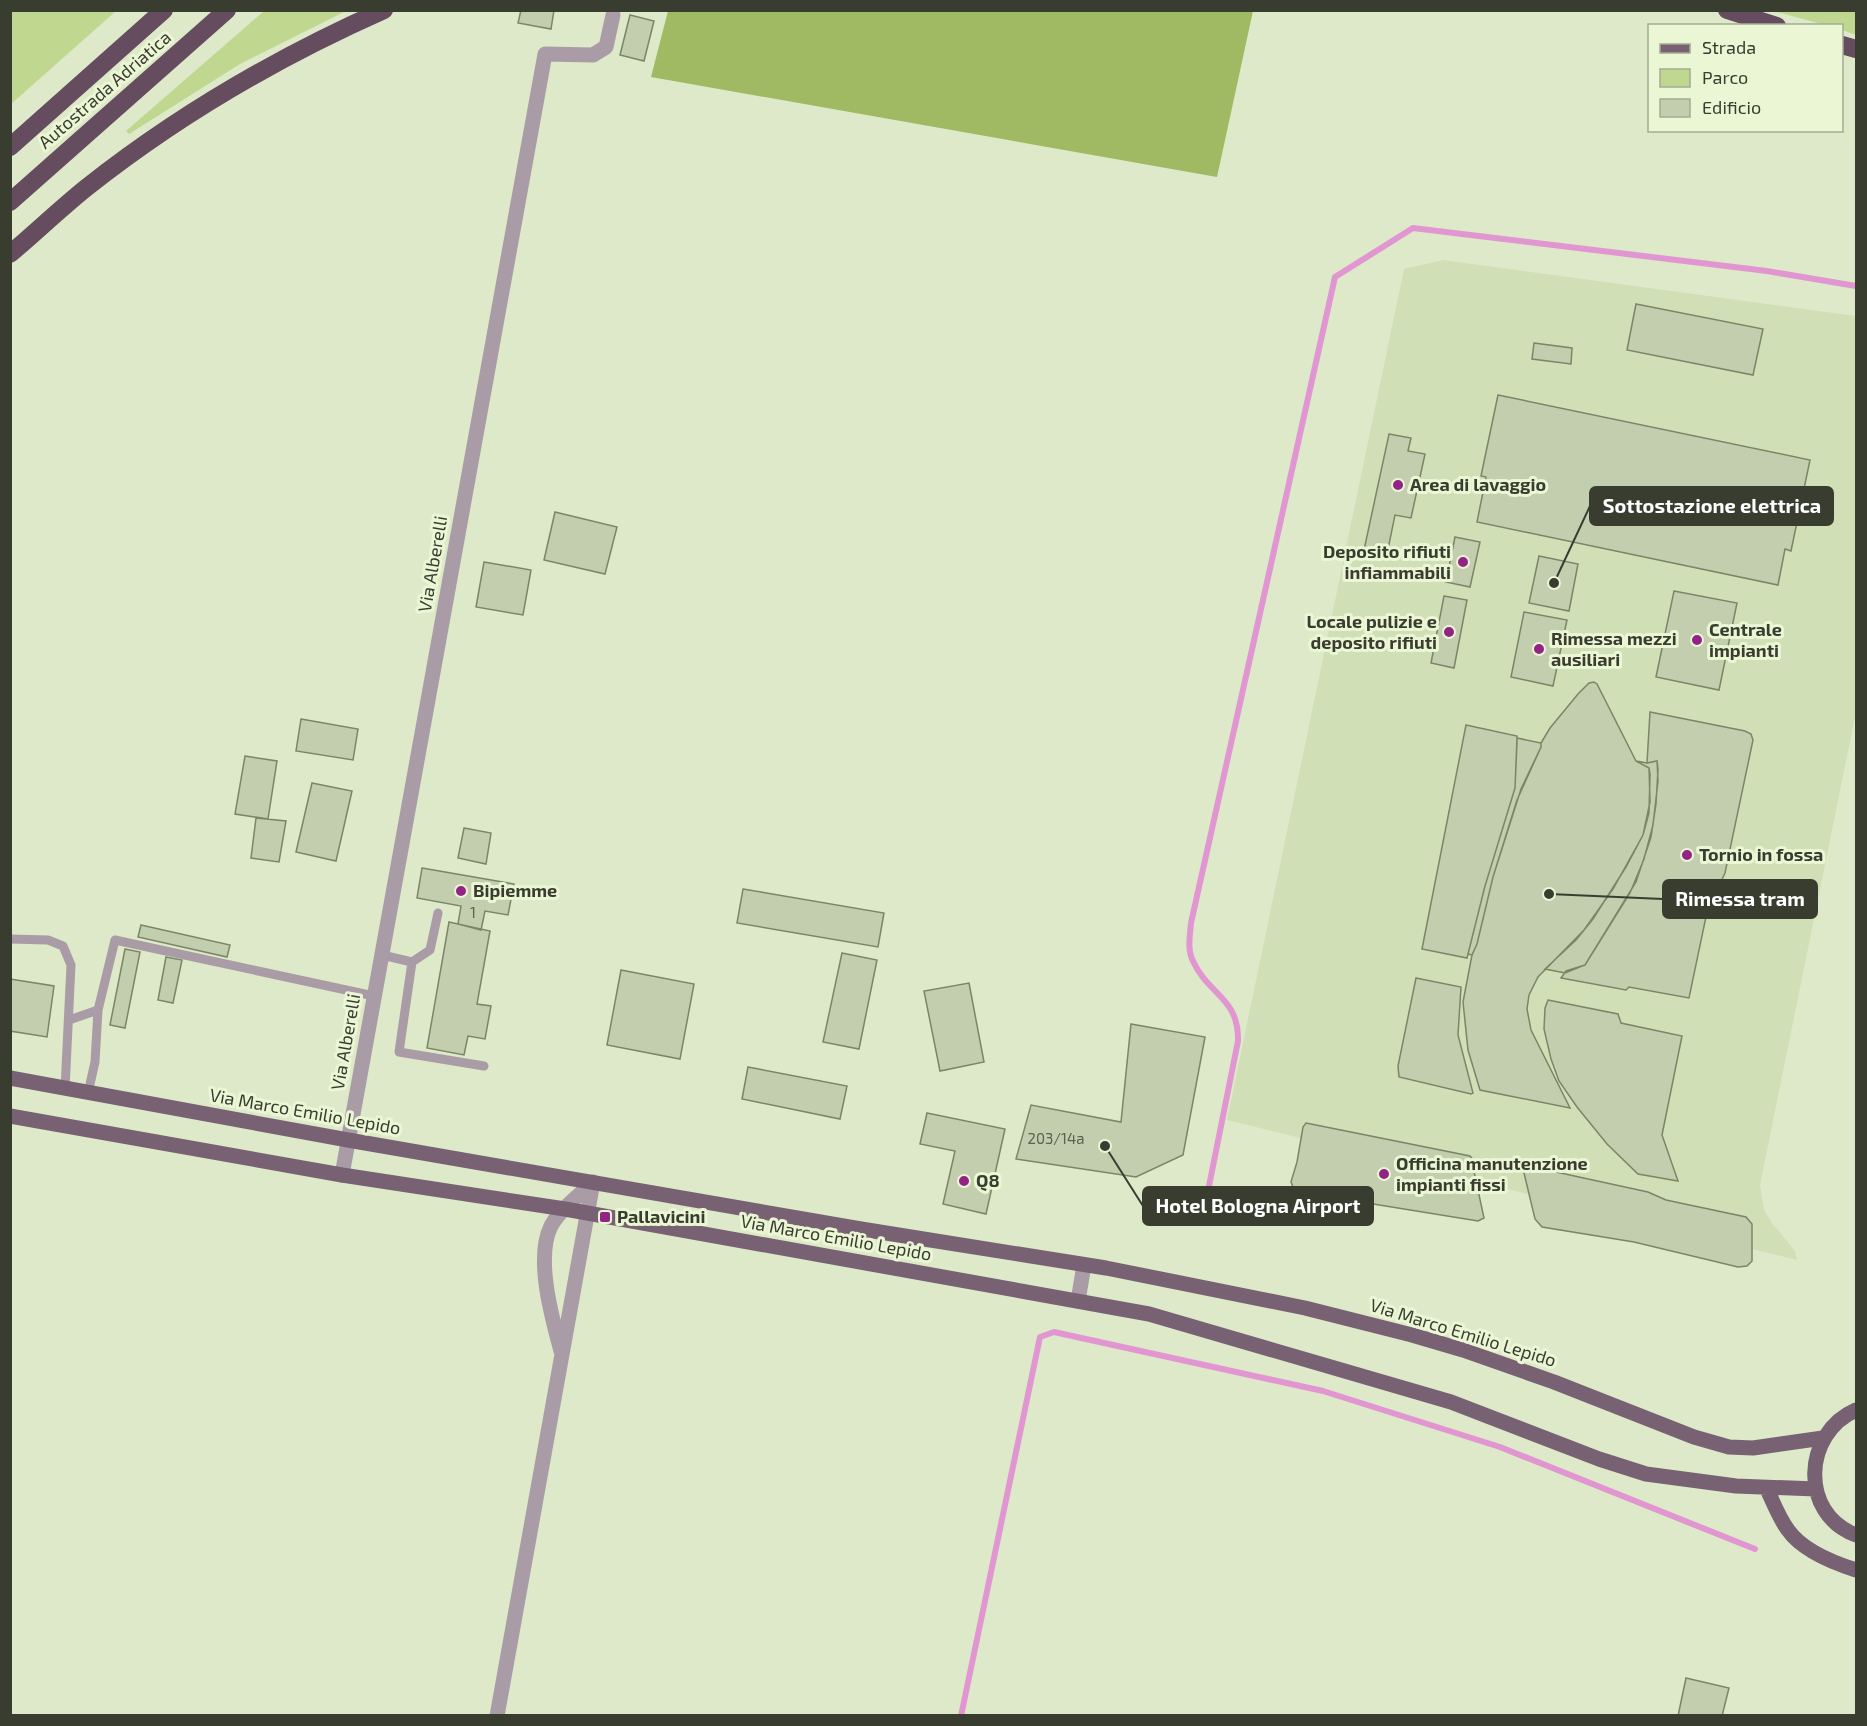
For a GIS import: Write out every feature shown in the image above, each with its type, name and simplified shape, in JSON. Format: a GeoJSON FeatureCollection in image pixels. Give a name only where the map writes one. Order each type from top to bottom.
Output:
{"type":"FeatureCollection","features":[{"type":"Feature","properties":{"kind":"highway","name":"Autostrada Adriatica"},"geometry":{"type":"LineString","coordinates":[[10,147],[164,10]]}},
{"type":"Feature","properties":{"kind":"highway","name":"Autostrada Adriatica"},"geometry":{"type":"LineString","coordinates":[[10,202],[227,10]]}},
{"type":"Feature","properties":{"kind":"highway"},"geometry":{"type":"LineString","coordinates":[[10,254],[86,188],[187,116],[255,75],[344,28],[384,10]]}},
{"type":"Feature","properties":{"kind":"highway"},"geometry":{"type":"LineString","coordinates":[[1727,10],[1771,24]]}},
{"type":"Feature","properties":{"kind":"main road","name":"Via Marco Emilio Lepido"},"geometry":{"type":"LineString","coordinates":[[10,1078],[348,1140],[1084,1264],[1305,1308],[1412,1335],[1544,1378],[1683,1433],[1729,1447],[1753,1448],[1823,1438]]}},
{"type":"Feature","properties":{"kind":"main road","name":"Via Marco Emilio Lepido"},"geometry":{"type":"LineString","coordinates":[[10,1116],[342,1175],[565,1209],[1149,1314],[1451,1402],[1599,1459],[1646,1474],[1767,1489],[1816,1489]]}},
{"type":"Feature","properties":{"kind":"main road"},"geometry":{"type":"LineString","coordinates":[[1857,1410],[1838,1421],[1823,1438],[1815,1461],[1814,1478],[1825,1511],[1840,1527],[1857,1535]]}},
{"type":"Feature","properties":{"kind":"main road"},"geometry":{"type":"LineString","coordinates":[[1767,1489],[1793,1536],[1815,1552],[1857,1570]]}},
{"type":"Feature","properties":{"kind":"street","name":"Via Alberelli"},"geometry":{"type":"LineString","coordinates":[[342,1175],[545,54],[593,55],[606,47],[614,15]]}},
{"type":"Feature","properties":{"kind":"street"},"geometry":{"type":"LineString","coordinates":[[562,1357],[549,1300],[545,1264],[547,1235],[552,1224],[565,1209],[593,1182]]}},
{"type":"Feature","properties":{"kind":"street"},"geometry":{"type":"LineString","coordinates":[[497,1716],[593,1182]]}},
{"type":"Feature","properties":{"kind":"street"},"geometry":{"type":"LineString","coordinates":[[1078,1301],[1084,1264]]}},
{"type":"Feature","properties":{"kind":"lane"},"geometry":{"type":"LineString","coordinates":[[438,913],[429,950],[412,962],[399,1052],[484,1066]]}},
{"type":"Feature","properties":{"kind":"lane"},"geometry":{"type":"LineString","coordinates":[[10,939],[48,940],[63,946],[71,965],[65,1089]]}},
{"type":"Feature","properties":{"kind":"lane"},"geometry":{"type":"LineString","coordinates":[[88,1093],[95,1062],[98,1010],[116,940],[374,996]]}},
{"type":"Feature","properties":{"kind":"lane"},"geometry":{"type":"LineString","coordinates":[[382,955],[412,962]]}},
{"type":"Feature","properties":{"kind":"lane"},"geometry":{"type":"LineString","coordinates":[[69,1020],[98,1010]]}},
{"type":"Feature","properties":{"kind":"shaded area"},"geometry":{"type":"Polygon","coordinates":[[[1443,260],[1856,316],[1856,712],[1760,1185],[1764,1210],[1795,1251],[1797,1260],[1227,1120],[1404,269],[1443,260]]]}},
{"type":"Feature","properties":{"kind":"green space"},"geometry":{"type":"Polygon","coordinates":[[[11,10],[116,10],[116,11],[11,104],[11,10]]]}},
{"type":"Feature","properties":{"kind":"green space"},"geometry":{"type":"Polygon","coordinates":[[[668,10],[1253,11],[1217,177],[651,77],[668,10]]]}},
{"type":"Feature","properties":{"kind":"green space"},"geometry":{"type":"Polygon","coordinates":[[[264,11],[346,11],[240,64],[129,134],[126,131],[264,11]]]}},
{"type":"Feature","properties":{"kind":"green space"},"geometry":{"type":"Polygon","coordinates":[[[1773,11],[1856,11],[1856,35],[1843,30],[1843,24],[1821,24],[1773,11]]]}},
{"type":"Feature","properties":{"kind":"building"},"geometry":{"type":"Polygon","coordinates":[[[521,10],[554,10],[551,29],[518,23],[521,10]]]}},
{"type":"Feature","properties":{"kind":"building"},"geometry":{"type":"Polygon","coordinates":[[[630,15],[654,21],[644,61],[620,55],[630,15]]]}},
{"type":"Feature","properties":{"kind":"building"},"geometry":{"type":"Polygon","coordinates":[[[1636,304],[1763,329],[1753,375],[1627,350],[1636,304]]]}},
{"type":"Feature","properties":{"kind":"building"},"geometry":{"type":"Polygon","coordinates":[[[1534,343],[1572,348],[1571,364],[1532,359],[1534,343]]]}},
{"type":"Feature","properties":{"kind":"building"},"geometry":{"type":"Polygon","coordinates":[[[1498,395],[1810,460],[1791,551],[1785,549],[1778,585],[1477,522],[1486,477],[1481,476],[1498,395]]]}},
{"type":"Feature","properties":{"kind":"building","name":"Area di lavaggio"},"geometry":{"type":"Polygon","coordinates":[[[1389,434],[1411,438],[1408,451],[1425,454],[1411,518],[1395,515],[1387,554],[1364,550],[1389,434]]]}},
{"type":"Feature","properties":{"kind":"building"},"geometry":{"type":"Polygon","coordinates":[[[555,512],[617,527],[605,574],[544,560],[555,512]]]}},
{"type":"Feature","properties":{"kind":"building","name":"Deposito rifiuti infiammabili"},"geometry":{"type":"Polygon","coordinates":[[[1455,537],[1480,542],[1470,587],[1446,582],[1455,537]]]}},
{"type":"Feature","properties":{"kind":"building"},"geometry":{"type":"Polygon","coordinates":[[[1539,556],[1578,564],[1569,611],[1529,603],[1539,556]]]}},
{"type":"Feature","properties":{"kind":"building"},"geometry":{"type":"Polygon","coordinates":[[[484,562],[531,570],[523,615],[476,607],[484,562]]]}},
{"type":"Feature","properties":{"kind":"building","name":"Centrale impianti"},"geometry":{"type":"Polygon","coordinates":[[[1674,591],[1737,603],[1719,690],[1656,677],[1674,591]]]}},
{"type":"Feature","properties":{"kind":"building","name":"Locale pulizie e deposito rifiuti"},"geometry":{"type":"Polygon","coordinates":[[[1444,596],[1467,600],[1454,668],[1431,663],[1444,596]]]}},
{"type":"Feature","properties":{"kind":"building","name":"Rimessa mezzi ausiliari"},"geometry":{"type":"Polygon","coordinates":[[[1524,612],[1567,620],[1553,686],[1511,677],[1524,612]]]}},
{"type":"Feature","properties":{"kind":"building"},"geometry":{"type":"Polygon","coordinates":[[[1594,682],[1636,761],[1649,768],[1650,802],[1643,835],[1613,889],[1584,930],[1538,977],[1529,995],[1527,1009],[1531,1030],[1570,1108],[1480,1090],[1468,1050],[1463,1002],[1472,955],[1477,944],[1493,877],[1521,789],[1550,728],[1578,694],[1589,683],[1594,682]]]}},
{"type":"Feature","properties":{"kind":"building","name":"Tornio in fossa"},"geometry":{"type":"Polygon","coordinates":[[[1650,712],[1745,731],[1751,734],[1753,740],[1725,873],[1707,912],[1689,998],[1629,987],[1626,990],[1561,978],[1566,971],[1585,965],[1630,893],[1644,859],[1653,825],[1658,781],[1657,761],[1647,763],[1650,712]]]}},
{"type":"Feature","properties":{"kind":"building"},"geometry":{"type":"Polygon","coordinates":[[[301,719],[358,729],[353,760],[296,751],[301,719]]]}},
{"type":"Feature","properties":{"kind":"building"},"geometry":{"type":"Polygon","coordinates":[[[1466,725],[1517,736],[1515,788],[1485,886],[1467,958],[1422,949],[1466,725]]]}},
{"type":"Feature","properties":{"kind":"building"},"geometry":{"type":"Polygon","coordinates":[[[1517,738],[1541,743],[1541,747],[1517,800],[1472,955],[1468,954],[1485,886],[1515,788],[1517,738]]]}},
{"type":"Feature","properties":{"kind":"building"},"geometry":{"type":"Polygon","coordinates":[[[245,756],[277,761],[268,819],[235,814],[245,756]]]}},
{"type":"Feature","properties":{"kind":"building"},"geometry":{"type":"Polygon","coordinates":[[[1636,761],[1647,763],[1657,761],[1658,769],[1651,837],[1636,882],[1585,965],[1565,973],[1545,969],[1576,940],[1593,919],[1643,835],[1649,813],[1650,774],[1649,768],[1636,761]]]}},
{"type":"Feature","properties":{"kind":"building"},"geometry":{"type":"Polygon","coordinates":[[[312,783],[352,791],[336,861],[296,852],[312,783]]]}},
{"type":"Feature","properties":{"kind":"building"},"geometry":{"type":"Polygon","coordinates":[[[256,818],[286,821],[279,862],[251,858],[256,818]]]}},
{"type":"Feature","properties":{"kind":"building"},"geometry":{"type":"Polygon","coordinates":[[[464,828],[491,833],[486,864],[458,858],[464,828]]]}},
{"type":"Feature","properties":{"kind":"building"},"geometry":{"type":"Polygon","coordinates":[[[422,868],[514,884],[508,915],[485,911],[481,930],[458,924],[461,906],[417,898],[422,868]]]}},
{"type":"Feature","properties":{"kind":"building"},"geometry":{"type":"Polygon","coordinates":[[[743,889],[884,913],[878,947],[737,923],[743,889]]]}},
{"type":"Feature","properties":{"kind":"building"},"geometry":{"type":"Polygon","coordinates":[[[449,922],[490,931],[477,1004],[491,1006],[485,1039],[468,1036],[464,1055],[427,1048],[449,922]]]}},
{"type":"Feature","properties":{"kind":"building"},"geometry":{"type":"Polygon","coordinates":[[[141,925],[230,945],[227,957],[138,937],[141,925]]]}},
{"type":"Feature","properties":{"kind":"building"},"geometry":{"type":"Polygon","coordinates":[[[125,949],[140,952],[125,1028],[110,1025],[125,949]]]}},
{"type":"Feature","properties":{"kind":"building"},"geometry":{"type":"Polygon","coordinates":[[[842,953],[877,960],[859,1049],[823,1042],[842,953]]]}},
{"type":"Feature","properties":{"kind":"building"},"geometry":{"type":"Polygon","coordinates":[[[166,957],[182,960],[173,1003],[158,1000],[166,957]]]}},
{"type":"Feature","properties":{"kind":"building"},"geometry":{"type":"Polygon","coordinates":[[[621,970],[694,984],[680,1059],[607,1045],[621,970]]]}},
{"type":"Feature","properties":{"kind":"building"},"geometry":{"type":"Polygon","coordinates":[[[1416,978],[1461,987],[1458,1035],[1473,1093],[1471,1094],[1399,1077],[1398,1066],[1416,978]]]}},
{"type":"Feature","properties":{"kind":"building"},"geometry":{"type":"Polygon","coordinates":[[[10,979],[54,986],[47,1037],[10,1031],[10,979]]]}},
{"type":"Feature","properties":{"kind":"building"},"geometry":{"type":"Polygon","coordinates":[[[969,983],[984,1062],[940,1071],[924,991],[969,983]]]}},
{"type":"Feature","properties":{"kind":"building"},"geometry":{"type":"Polygon","coordinates":[[[1548,1000],[1618,1014],[1621,1023],[1682,1036],[1662,1135],[1678,1181],[1638,1174],[1607,1144],[1577,1107],[1559,1081],[1551,1059],[1544,1029],[1545,1008],[1548,1000]]]}},
{"type":"Feature","properties":{"kind":"building"},"geometry":{"type":"Polygon","coordinates":[[[1131,1024],[1205,1037],[1183,1155],[1136,1177],[1016,1159],[1031,1105],[1121,1122],[1131,1024]]]}},
{"type":"Feature","properties":{"kind":"building"},"geometry":{"type":"Polygon","coordinates":[[[748,1067],[847,1086],[840,1119],[742,1099],[748,1067]]]}},
{"type":"Feature","properties":{"kind":"building"},"geometry":{"type":"Polygon","coordinates":[[[927,1113],[1005,1129],[986,1214],[943,1204],[955,1151],[920,1144],[927,1113]]]}},
{"type":"Feature","properties":{"kind":"building","name":"Officina manutenzione impianti fissi"},"geometry":{"type":"Polygon","coordinates":[[[1306,1123],[1470,1156],[1475,1162],[1473,1167],[1484,1218],[1478,1221],[1367,1203],[1293,1187],[1291,1182],[1303,1127],[1306,1123]]]}},
{"type":"Feature","properties":{"kind":"building"},"geometry":{"type":"Polygon","coordinates":[[[1533,1167],[1648,1192],[1666,1200],[1746,1217],[1752,1224],[1752,1261],[1747,1266],[1738,1267],[1634,1242],[1542,1227],[1535,1219],[1524,1173],[1526,1169],[1533,1167]]]}},
{"type":"Feature","properties":{"kind":"building"},"geometry":{"type":"Polygon","coordinates":[[[1686,1678],[1729,1688],[1722,1716],[1678,1716],[1686,1678]]]}},
{"type":"Feature","properties":{"kind":"waterway"},"geometry":{"type":"LineString","coordinates":[[1209,1186],[1238,1041],[1237,1026],[1228,1005],[1206,982],[1191,957],[1189,942],[1191,923],[1335,277],[1413,228],[1767,271],[1856,286]]}},
{"type":"Feature","properties":{"kind":"waterway"},"geometry":{"type":"LineString","coordinates":[[961,1716],[1040,1337],[1054,1332],[1323,1391],[1500,1447],[1755,1549]]}},
{"type":"Feature","properties":{"kind":"place","name":"Area di lavaggio"},"geometry":{"type":"Point","coordinates":[1398,485]}},
{"type":"Feature","properties":{"kind":"place","name":"Deposito rifiuti infiammabili"},"geometry":{"type":"Point","coordinates":[1463,562]}},
{"type":"Feature","properties":{"kind":"place","name":"Sottostazione elettrica"},"geometry":{"type":"Point","coordinates":[1554,583]}},
{"type":"Feature","properties":{"kind":"place","name":"Locale pulizie e deposito rifiuti"},"geometry":{"type":"Point","coordinates":[1449,632]}},
{"type":"Feature","properties":{"kind":"place","name":"Centrale impianti"},"geometry":{"type":"Point","coordinates":[1697,640]}},
{"type":"Feature","properties":{"kind":"place","name":"Rimessa mezzi ausiliari"},"geometry":{"type":"Point","coordinates":[1539,649]}},
{"type":"Feature","properties":{"kind":"place","name":"Tornio in fossa"},"geometry":{"type":"Point","coordinates":[1687,855]}},
{"type":"Feature","properties":{"kind":"place","name":"Bipiemme"},"geometry":{"type":"Point","coordinates":[461,891]}},
{"type":"Feature","properties":{"kind":"place","name":"Rimessa tram"},"geometry":{"type":"Point","coordinates":[1549,894]}},
{"type":"Feature","properties":{"kind":"place","name":"Hotel Bologna Airport"},"geometry":{"type":"Point","coordinates":[1105,1146]}},
{"type":"Feature","properties":{"kind":"place","name":"Officina manutenzione impianti fissi"},"geometry":{"type":"Point","coordinates":[1384,1174]}},
{"type":"Feature","properties":{"kind":"place","name":"Q8"},"geometry":{"type":"Point","coordinates":[964,1181]}},
{"type":"Feature","properties":{"kind":"place","name":"Pallavicini"},"geometry":{"type":"Point","coordinates":[605,1217]}}]}
